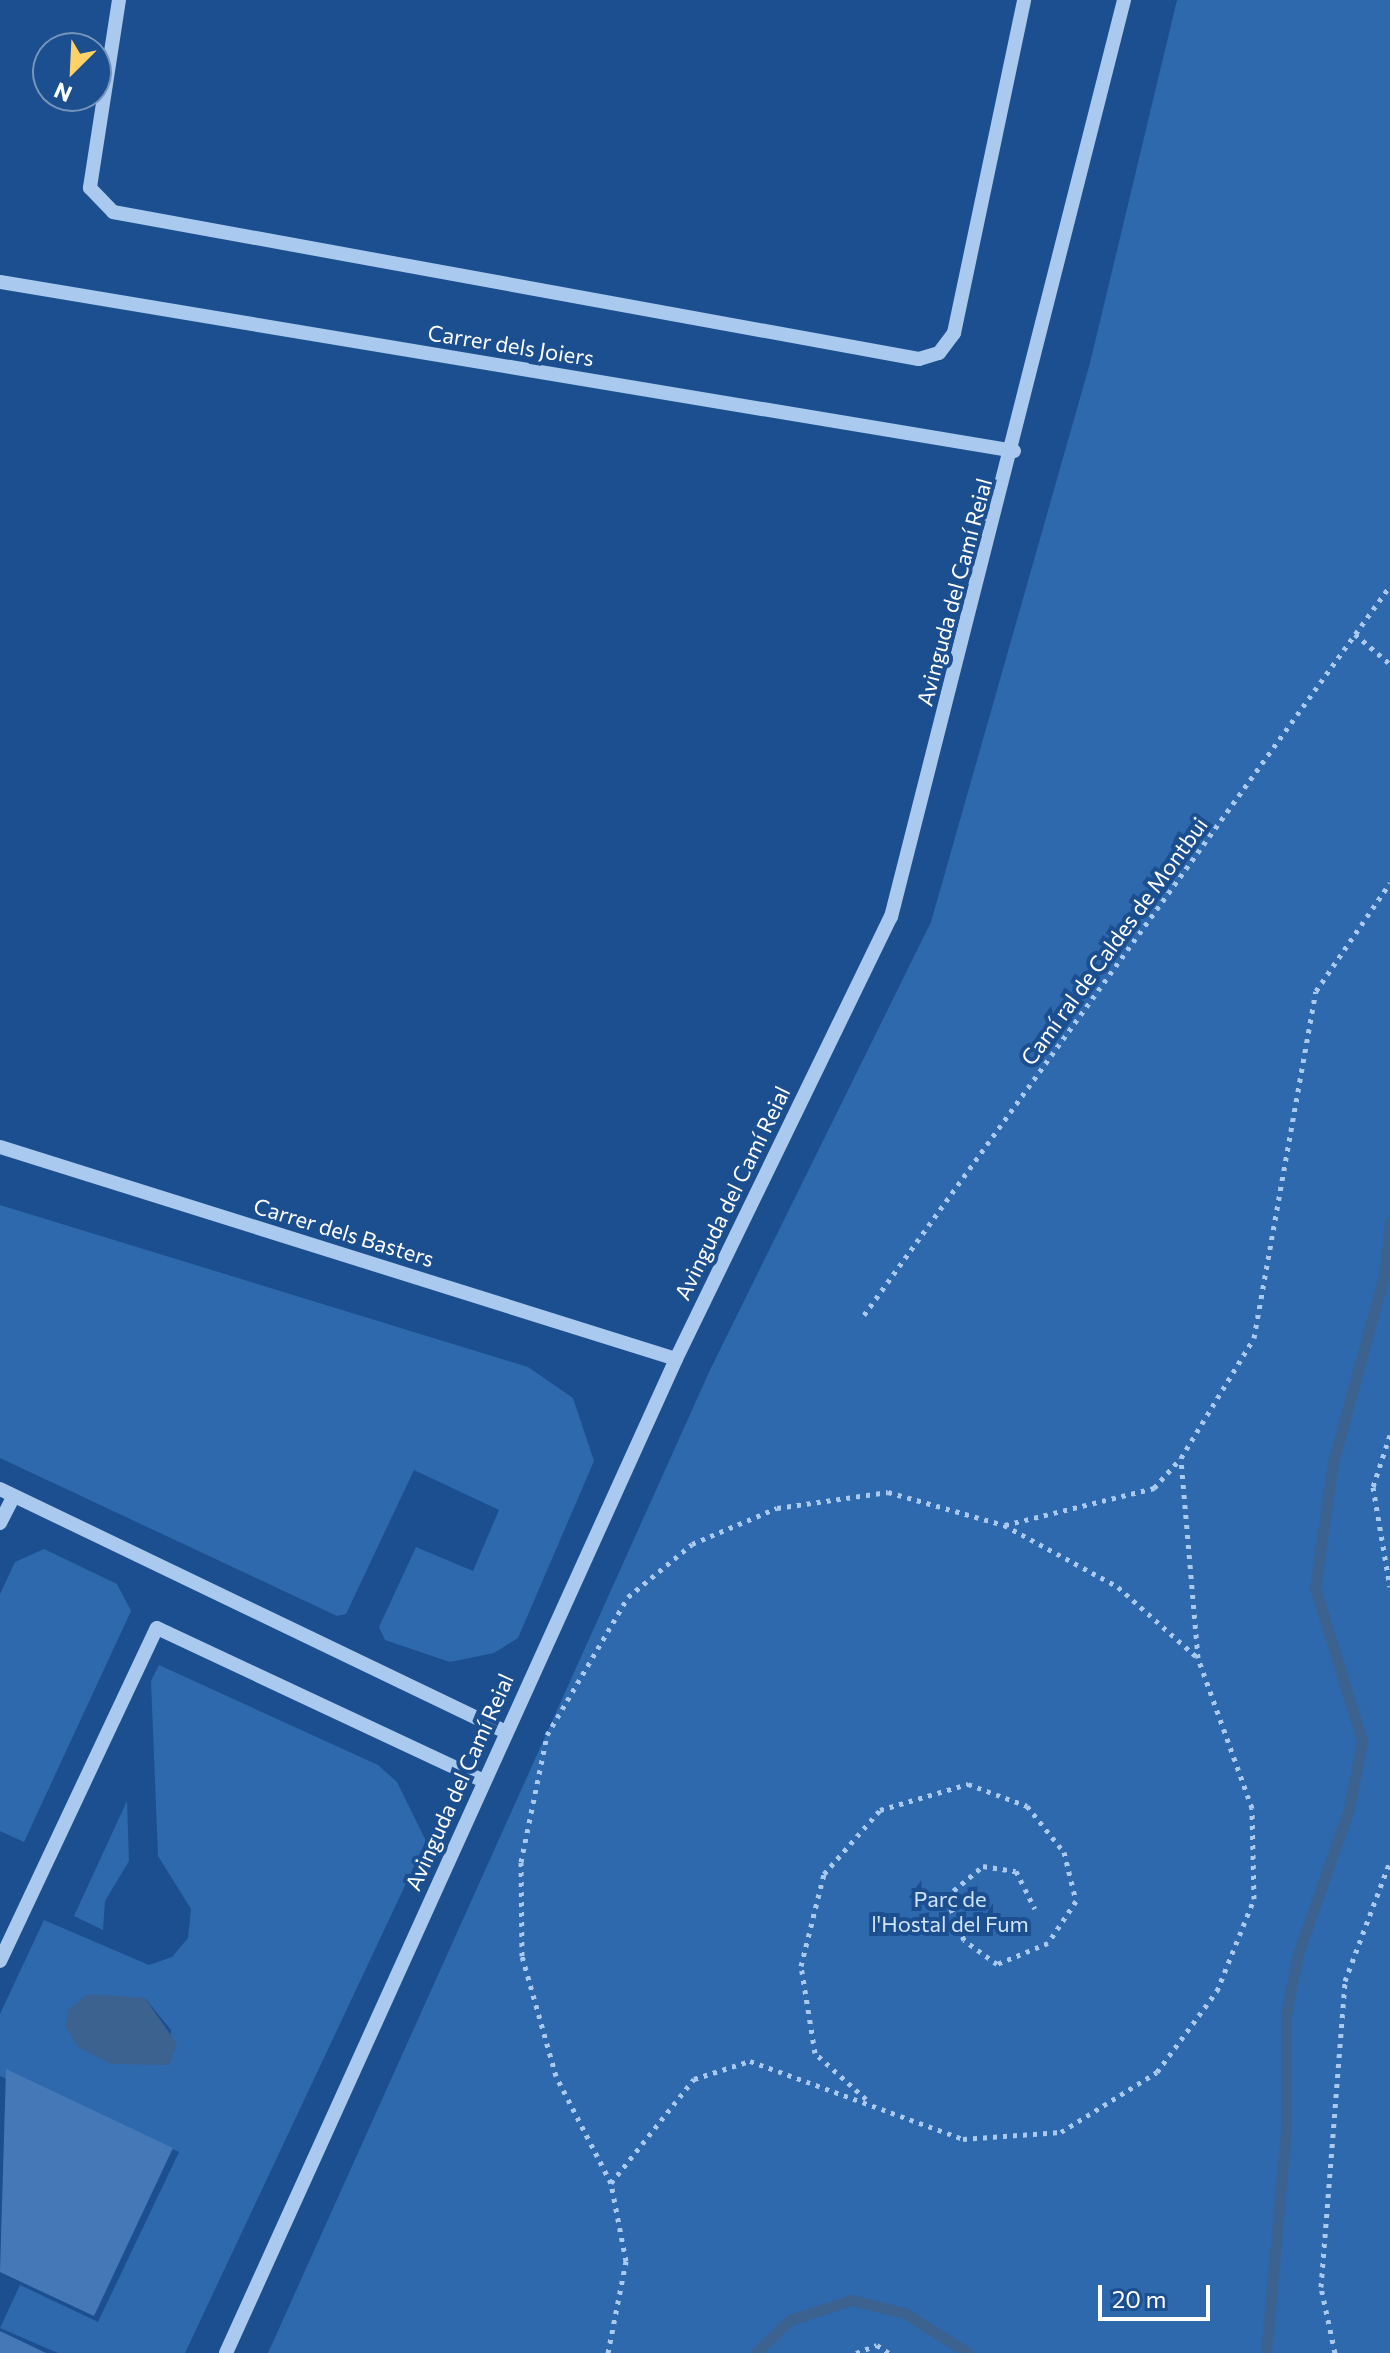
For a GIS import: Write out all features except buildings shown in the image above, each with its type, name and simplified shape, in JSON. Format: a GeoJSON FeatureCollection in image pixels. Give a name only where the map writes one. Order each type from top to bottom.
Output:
{"type":"FeatureCollection","features":[{"type":"Feature","properties":{"kind":"street"},"geometry":{"type":"LineString","coordinates":[[119,0],[90,188],[113,212],[919,359],[939,353],[954,333],[1024,0]]}},
{"type":"Feature","properties":{"kind":"street","name":"Avinguda del Camí Reial"},"geometry":{"type":"LineString","coordinates":[[226,2353],[676,1359],[891,917],[1014,451],[1124,0]]}},
{"type":"Feature","properties":{"kind":"street","name":"Carrer dels Joiers"},"geometry":{"type":"LineString","coordinates":[[0,282],[1014,451]]}},
{"type":"Feature","properties":{"kind":"street","name":"Carrer dels Basters"},"geometry":{"type":"LineString","coordinates":[[0,1147],[676,1359]]}},
{"type":"Feature","properties":{"kind":"street"},"geometry":{"type":"LineString","coordinates":[[0,1523],[7,1492],[506,1732]]}},
{"type":"Feature","properties":{"kind":"street"},"geometry":{"type":"LineString","coordinates":[[0,1961],[157,1628],[483,1781]]}},
{"type":"Feature","properties":{"kind":"path","name":"Camí ral de Caldes de Montbui"},"geometry":{"type":"LineString","coordinates":[[864,1315],[1390,586]]}},
{"type":"Feature","properties":{"kind":"path"},"geometry":{"type":"LineString","coordinates":[[1355,634],[1390,664]]}},
{"type":"Feature","properties":{"kind":"path"},"geometry":{"type":"LineString","coordinates":[[1004,1525],[1154,1488],[1181,1458],[1254,1338],[1316,991],[1390,883]]}},
{"type":"Feature","properties":{"kind":"path"},"geometry":{"type":"LineString","coordinates":[[1390,1435],[1373,1487],[1390,1587]]}},
{"type":"Feature","properties":{"kind":"path"},"geometry":{"type":"LineString","coordinates":[[611,2183],[694,2079],[750,2061],[963,2139],[1061,2132],[1157,2072],[1217,1991],[1254,1899],[1252,1808],[1198,1658],[1181,1458]]}},
{"type":"Feature","properties":{"kind":"path"},"geometry":{"type":"LineString","coordinates":[[608,2353],[626,2261],[611,2183],[556,2076],[522,1956],[521,1862],[547,1735],[590,1656],[628,1597],[692,1544],[777,1508],[888,1492],[1004,1525],[1118,1587],[1198,1658]]}},
{"type":"Feature","properties":{"kind":"path"},"geometry":{"type":"LineString","coordinates":[[869,2103],[815,2053],[801,1966],[824,1874],[880,1810],[968,1784],[1027,1806],[1064,1852],[1076,1901],[1048,1943],[997,1964],[964,1940],[946,1897],[983,1866],[1016,1871],[1035,1909]]}},
{"type":"Feature","properties":{"kind":"path"},"geometry":{"type":"LineString","coordinates":[[1335,2353],[1321,2287],[1345,1981],[1390,1861]]}},
{"type":"Feature","properties":{"kind":"path"},"geometry":{"type":"LineString","coordinates":[[856,2353],[877,2345],[889,2353]]}},
{"type":"Feature","properties":{"kind":"green space","name":"Parc de l'Hostal del Fum"},"geometry":{"type":"Polygon","coordinates":[[[1177,0],[1390,0],[1390,2353],[268,2353],[710,1370],[931,922],[1090,363],[1177,0]]]}},
{"type":"Feature","properties":{"kind":"green space"},"geometry":{"type":"Polygon","coordinates":[[[0,1205],[528,1367],[573,1398],[594,1461],[518,1638],[494,1653],[450,1662],[385,1640],[379,1627],[416,1547],[473,1571],[499,1510],[414,1470],[346,1614],[337,1616],[0,1458],[0,1205]]]}},
{"type":"Feature","properties":{"kind":"green space"},"geometry":{"type":"Polygon","coordinates":[[[44,1549],[117,1584],[131,1611],[24,1842],[0,1831],[0,1594],[15,1562],[44,1549]]]}},
{"type":"Feature","properties":{"kind":"green space"},"geometry":{"type":"Polygon","coordinates":[[[159,1665],[378,1765],[397,1782],[426,1841],[185,2353],[58,2353],[0,2328],[20,2285],[98,2322],[179,2152],[0,2076],[0,2014],[44,1920],[149,1965],[172,1957],[188,1938],[191,1909],[158,1856],[151,1681],[159,1665]],[[145,1998],[144,2062],[169,2065],[171,2030],[145,1998]]]}},
{"type":"Feature","properties":{"kind":"green space"},"geometry":{"type":"Polygon","coordinates":[[[127,1801],[129,1861],[105,1901],[103,1930],[74,1916],[127,1801]]]}},
{"type":"Feature","properties":{"kind":"shaded area"},"geometry":{"type":"Polygon","coordinates":[[[88,1994],[145,1998],[177,2044],[169,2065],[111,2064],[78,2047],[65,2027],[68,2010],[88,1994]]]}},
{"type":"Feature","properties":{"kind":"waterway"},"geometry":{"type":"LineString","coordinates":[[1266,2353],[1286,2130],[1286,2014],[1298,1954],[1349,1808],[1362,1741],[1315,1587],[1333,1462],[1384,1275],[1390,1223]]}},
{"type":"Feature","properties":{"kind":"waterway"},"geometry":{"type":"LineString","coordinates":[[756,2353],[790,2320],[852,2300],[905,2313],[968,2353]]}}]}
